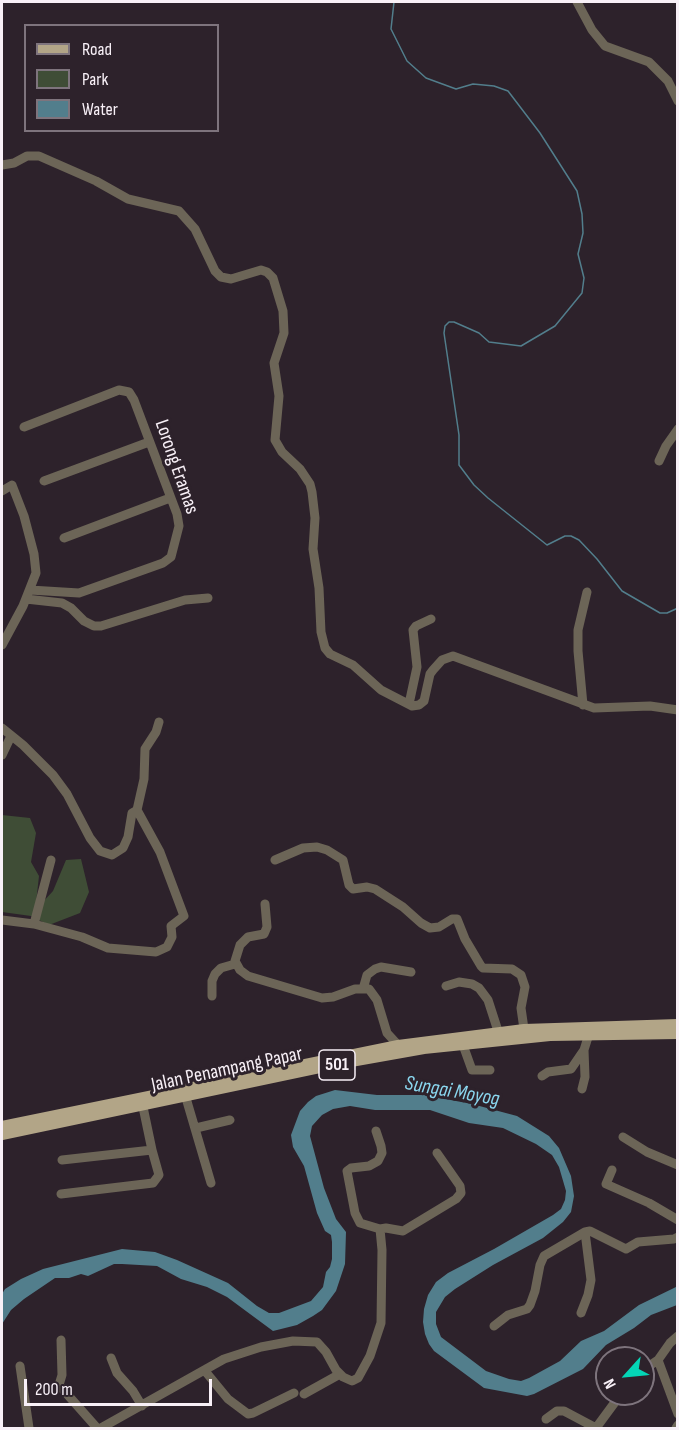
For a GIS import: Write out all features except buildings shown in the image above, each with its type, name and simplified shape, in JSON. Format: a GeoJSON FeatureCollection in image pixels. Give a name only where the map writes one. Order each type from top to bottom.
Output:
{"type":"FeatureCollection","features":[{"type":"Feature","properties":{"kind":"main road","name":"Jalan Penampang Papar"},"geometry":{"type":"LineString","coordinates":[[2,1126],[398,1045],[524,1029],[678,1024]]}},
{"type":"Feature","properties":{"kind":"main road","name":"Jalan Penampang Papar"},"geometry":{"type":"LineString","coordinates":[[2,1135],[334,1065],[463,1045],[550,1036],[678,1034]]}},
{"type":"Feature","properties":{"kind":"street"},"geometry":{"type":"LineString","coordinates":[[577,2],[592,30],[605,46],[649,62],[668,81],[678,101]]}},
{"type":"Feature","properties":{"kind":"street"},"geometry":{"type":"LineString","coordinates":[[2,165],[14,163],[27,156],[39,156],[96,181],[128,199],[179,211],[195,229],[221,277],[231,279],[261,270],[273,278],[283,311],[284,333],[274,363],[279,396],[275,440],[282,452],[300,469],[310,484],[315,518],[313,549],[319,588],[321,632],[330,654],[353,665],[376,687],[416,706],[424,701],[430,674],[442,660],[453,656],[594,708],[650,706],[678,710]]}},
{"type":"Feature","properties":{"kind":"street","name":"Lorong Eramas"},"geometry":{"type":"LineString","coordinates":[[24,427],[122,390],[129,392],[133,397],[179,526],[169,561],[85,592],[28,594]]}},
{"type":"Feature","properties":{"kind":"street"},"geometry":{"type":"LineString","coordinates":[[659,461],[678,429]]}},
{"type":"Feature","properties":{"kind":"street"},"geometry":{"type":"LineString","coordinates":[[44,481],[148,442]]}},
{"type":"Feature","properties":{"kind":"street"},"geometry":{"type":"LineString","coordinates":[[2,491],[12,485],[24,516],[36,567],[28,594],[2,645]]}},
{"type":"Feature","properties":{"kind":"street"},"geometry":{"type":"LineString","coordinates":[[64,538],[170,498]]}},
{"type":"Feature","properties":{"kind":"street"},"geometry":{"type":"LineString","coordinates":[[583,705],[578,630],[587,591]]}},
{"type":"Feature","properties":{"kind":"street"},"geometry":{"type":"LineString","coordinates":[[28,594],[62,603],[88,624],[101,626],[185,600],[208,598]]}},
{"type":"Feature","properties":{"kind":"street"},"geometry":{"type":"LineString","coordinates":[[409,704],[417,667],[413,630],[416,626],[431,619]]}},
{"type":"Feature","properties":{"kind":"street"},"geometry":{"type":"LineString","coordinates":[[2,920],[34,924],[112,948],[156,952],[167,947],[172,937],[171,926],[184,918],[184,911],[167,875],[160,852],[137,810],[144,779],[145,749],[156,732],[159,722]]}},
{"type":"Feature","properties":{"kind":"street"},"geometry":{"type":"LineString","coordinates":[[2,728],[44,764],[61,784],[85,831],[100,851],[112,855],[123,848],[128,837],[132,813],[137,810]]}},
{"type":"Feature","properties":{"kind":"street"},"geometry":{"type":"LineString","coordinates":[[2,755],[11,736]]}},
{"type":"Feature","properties":{"kind":"street"},"geometry":{"type":"LineString","coordinates":[[275,860],[303,848],[316,847],[327,850],[343,860],[349,885],[353,889],[367,887],[379,891],[430,928],[439,927],[452,919],[457,920],[465,939],[483,968],[512,969],[521,975],[525,987],[521,1008],[524,1029]]}},
{"type":"Feature","properties":{"kind":"street"},"geometry":{"type":"LineString","coordinates":[[34,924],[51,860]]}},
{"type":"Feature","properties":{"kind":"street"},"geometry":{"type":"LineString","coordinates":[[235,964],[238,950],[245,939],[261,935],[266,931],[268,924],[265,904]]}},
{"type":"Feature","properties":{"kind":"street"},"geometry":{"type":"LineString","coordinates":[[235,964],[248,976],[317,997],[333,997],[355,989],[369,989],[375,995],[387,1033],[398,1045]]}},
{"type":"Feature","properties":{"kind":"street"},"geometry":{"type":"LineString","coordinates":[[212,996],[212,981],[216,971],[235,964]]}},
{"type":"Feature","properties":{"kind":"street"},"geometry":{"type":"LineString","coordinates":[[363,988],[367,975],[375,969],[381,967],[411,972]]}},
{"type":"Feature","properties":{"kind":"street"},"geometry":{"type":"LineString","coordinates":[[446,986],[459,982],[472,984],[479,988],[488,1000],[498,1031]]}},
{"type":"Feature","properties":{"kind":"street"},"geometry":{"type":"LineString","coordinates":[[542,1076],[548,1072],[571,1069],[584,1050],[589,1035]]}},
{"type":"Feature","properties":{"kind":"street"},"geometry":{"type":"LineString","coordinates":[[463,1045],[472,1070],[490,1070]]}},
{"type":"Feature","properties":{"kind":"street"},"geometry":{"type":"LineString","coordinates":[[582,1089],[585,1077],[584,1050]]}},
{"type":"Feature","properties":{"kind":"street"},"geometry":{"type":"LineString","coordinates":[[186,1098],[211,1183]]}},
{"type":"Feature","properties":{"kind":"street"},"geometry":{"type":"LineString","coordinates":[[61,1194],[153,1183],[159,1175],[143,1107]]}},
{"type":"Feature","properties":{"kind":"street"},"geometry":{"type":"LineString","coordinates":[[196,1128],[230,1120]]}},
{"type":"Feature","properties":{"kind":"street"},"geometry":{"type":"LineString","coordinates":[[376,1131],[382,1152],[378,1161],[369,1166],[351,1168],[347,1171],[356,1217],[360,1223],[380,1229],[399,1231],[407,1229],[459,1196],[461,1190],[458,1182],[437,1153]]}},
{"type":"Feature","properties":{"kind":"street"},"geometry":{"type":"LineString","coordinates":[[623,1137],[647,1152],[678,1165]]}},
{"type":"Feature","properties":{"kind":"street"},"geometry":{"type":"LineString","coordinates":[[62,1160],[152,1150]]}},
{"type":"Feature","properties":{"kind":"street"},"geometry":{"type":"LineString","coordinates":[[612,1170],[606,1184],[649,1203],[678,1220]]}},
{"type":"Feature","properties":{"kind":"street"},"geometry":{"type":"LineString","coordinates":[[61,1340],[62,1375],[59,1385],[99,1428],[224,1359],[261,1347],[302,1341],[320,1344],[339,1374],[352,1381],[361,1375],[373,1350],[380,1326],[382,1250],[380,1229]]}},
{"type":"Feature","properties":{"kind":"street"},"geometry":{"type":"LineString","coordinates":[[494,1326],[508,1315],[527,1309],[530,1305],[544,1256],[585,1232],[590,1231],[626,1249],[638,1242],[678,1237]]}},
{"type":"Feature","properties":{"kind":"street"},"geometry":{"type":"LineString","coordinates":[[581,1313],[591,1280],[585,1232]]}},
{"type":"Feature","properties":{"kind":"street"},"geometry":{"type":"LineString","coordinates":[[655,1362],[678,1336]]}},
{"type":"Feature","properties":{"kind":"street"},"geometry":{"type":"LineString","coordinates":[[111,1358],[117,1373],[133,1391],[142,1406]]}},
{"type":"Feature","properties":{"kind":"street"},"geometry":{"type":"LineString","coordinates":[[658,1360],[678,1414]]}},
{"type":"Feature","properties":{"kind":"street"},"geometry":{"type":"LineString","coordinates":[[20,1366],[29,1428]]}},
{"type":"Feature","properties":{"kind":"street"},"geometry":{"type":"LineString","coordinates":[[205,1371],[228,1399],[248,1414],[294,1393]]}},
{"type":"Feature","properties":{"kind":"street"},"geometry":{"type":"LineString","coordinates":[[304,1394],[339,1374]]}},
{"type":"Feature","properties":{"kind":"street"},"geometry":{"type":"LineString","coordinates":[[546,1419],[557,1411],[564,1411],[596,1428],[612,1406]]}},
{"type":"Feature","properties":{"kind":"green space"},"geometry":{"type":"Polygon","coordinates":[[[2,815],[30,818],[36,833],[31,862],[39,876],[36,903],[42,903],[53,891],[66,860],[81,859],[89,892],[80,913],[49,925],[31,916],[2,912],[2,815]]]}},
{"type":"Feature","properties":{"kind":"water"},"geometry":{"type":"Polygon","coordinates":[[[335,1090],[377,1095],[424,1095],[472,1104],[517,1116],[549,1136],[559,1148],[571,1176],[574,1196],[571,1212],[563,1222],[543,1238],[455,1289],[445,1297],[436,1312],[436,1324],[441,1337],[486,1371],[521,1381],[560,1361],[581,1341],[604,1331],[639,1305],[676,1287],[677,1305],[651,1315],[605,1346],[595,1346],[595,1356],[583,1369],[534,1394],[527,1396],[484,1388],[434,1351],[429,1344],[423,1322],[428,1295],[436,1282],[448,1273],[561,1209],[566,1191],[559,1167],[552,1155],[536,1144],[503,1128],[469,1123],[430,1110],[375,1110],[350,1106],[333,1109],[322,1115],[312,1126],[310,1136],[324,1188],[336,1219],[346,1232],[345,1264],[336,1291],[322,1310],[313,1316],[297,1325],[273,1331],[227,1297],[207,1287],[181,1279],[157,1266],[114,1264],[88,1276],[81,1274],[69,1278],[55,1278],[11,1310],[2,1324],[2,1294],[5,1289],[21,1279],[43,1269],[122,1249],[155,1252],[177,1260],[228,1283],[269,1313],[279,1313],[311,1301],[323,1287],[332,1259],[332,1242],[331,1235],[325,1231],[317,1213],[304,1166],[293,1147],[291,1135],[300,1111],[316,1096],[335,1090]]]}},
{"type":"Feature","properties":{"kind":"waterway"},"geometry":{"type":"LineString","coordinates":[[394,2],[391,29],[407,61],[426,78],[456,89],[473,84],[494,86],[508,91],[540,133],[577,191],[582,214],[583,233],[578,254],[584,278],[582,293],[555,326],[521,346],[489,342],[479,333],[454,322],[449,322],[445,326],[444,333],[459,435],[459,465],[474,485],[488,498],[547,545],[565,536],[571,536],[579,540],[597,559],[622,591],[660,613],[667,613],[678,608]]}},
{"type":"Feature","properties":{"kind":"water label","name":"Sungai Moyog"},"geometry":{"type":"Point","coordinates":[452,1092]}}]}
